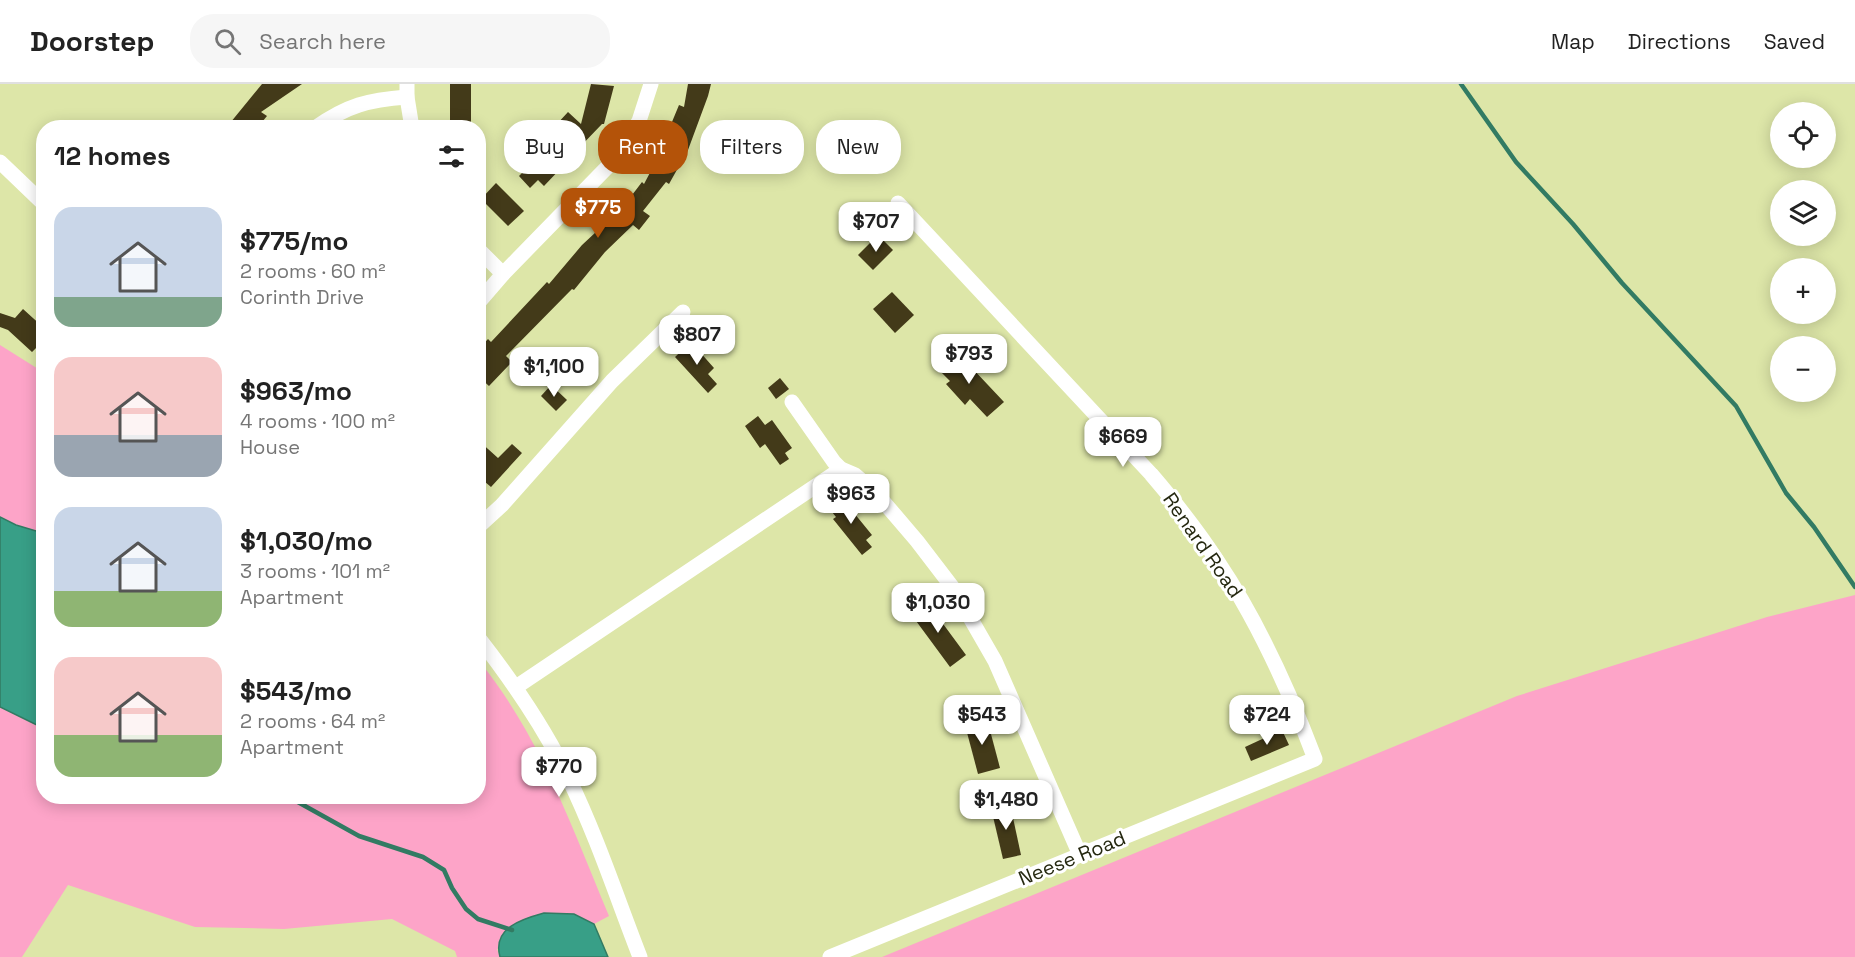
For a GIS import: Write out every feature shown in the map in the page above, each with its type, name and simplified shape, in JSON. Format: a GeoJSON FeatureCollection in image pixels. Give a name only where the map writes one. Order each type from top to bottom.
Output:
{"type":"FeatureCollection","features":[{"type":"Feature","properties":{"kind":"street"},"geometry":{"type":"LineString","coordinates":[[486,294],[621,153],[639,121],[651,84]]}},
{"type":"Feature","properties":{"kind":"street"},"geometry":{"type":"LineString","coordinates":[[327,120],[342,110],[407,91],[411,120]]}},
{"type":"Feature","properties":{"kind":"street"},"geometry":{"type":"LineString","coordinates":[[0,162],[36,196]]}},
{"type":"Feature","properties":{"kind":"street","name":"Renard Road"},"geometry":{"type":"LineString","coordinates":[[898,203],[1143,465],[1181,510],[1217,559],[1263,638],[1301,721],[1315,759]]}},
{"type":"Feature","properties":{"kind":"street"},"geometry":{"type":"LineString","coordinates":[[486,257],[503,274]]}},
{"type":"Feature","properties":{"kind":"street"},"geometry":{"type":"LineString","coordinates":[[486,520],[502,505],[612,381],[683,312]]}},
{"type":"Feature","properties":{"kind":"street"},"geometry":{"type":"LineString","coordinates":[[792,402],[834,462],[841,469],[855,475],[876,494],[917,541],[953,588],[995,661],[1080,855]]}},
{"type":"Feature","properties":{"kind":"street"},"geometry":{"type":"LineString","coordinates":[[516,687],[841,469]]}},
{"type":"Feature","properties":{"kind":"street"},"geometry":{"type":"LineString","coordinates":[[486,648],[516,687],[544,731],[569,779],[640,957]]}},
{"type":"Feature","properties":{"kind":"street","name":"Neese Road"},"geometry":{"type":"LineString","coordinates":[[830,957],[1315,759]]}},
{"type":"Feature","properties":{"kind":"shaded area"},"geometry":{"type":"Polygon","coordinates":[[[0,345],[36,368],[36,531],[0,517],[0,345]]]}},
{"type":"Feature","properties":{"kind":"shaded area"},"geometry":{"type":"Polygon","coordinates":[[[1855,595],[1855,957],[882,957],[1517,696],[1767,617],[1855,595]]]}},
{"type":"Feature","properties":{"kind":"shaded area"},"geometry":{"type":"Polygon","coordinates":[[[486,670],[520,720],[537,751],[568,816],[609,916],[594,924],[574,914],[497,949],[500,957],[457,957],[455,951],[392,919],[284,929],[195,927],[68,885],[22,957],[0,957],[0,707],[36,725],[36,804],[486,804],[486,670]]]}},
{"type":"Feature","properties":{"kind":"water"},"geometry":{"type":"Polygon","coordinates":[[[0,517],[36,531],[36,725],[0,707],[0,517]]]}},
{"type":"Feature","properties":{"kind":"water"},"geometry":{"type":"Polygon","coordinates":[[[544,913],[574,914],[594,924],[608,957],[500,957],[500,939],[511,926],[544,913]]]}},
{"type":"Feature","properties":{"kind":"building"},"geometry":{"type":"Polygon","coordinates":[[[262,84],[302,84],[261,112],[267,116],[264,120],[233,120],[262,84]]]}},
{"type":"Feature","properties":{"kind":"building"},"geometry":{"type":"Polygon","coordinates":[[[450,84],[471,84],[471,120],[450,120],[450,84]]]}},
{"type":"Feature","properties":{"kind":"building"},"geometry":{"type":"Polygon","coordinates":[[[591,84],[614,86],[605,120],[598,120],[598,128],[586,141],[586,120],[582,120],[591,84]]]}},
{"type":"Feature","properties":{"kind":"building"},"geometry":{"type":"Polygon","coordinates":[[[688,84],[711,84],[688,150],[688,120],[673,120],[679,105],[684,107],[688,84]]]}},
{"type":"Feature","properties":{"kind":"building"},"geometry":{"type":"Polygon","coordinates":[[[568,112],[577,120],[561,120],[568,112]]]}},
{"type":"Feature","properties":{"kind":"building"},"geometry":{"type":"Polygon","coordinates":[[[521,174],[555,174],[544,186],[538,180],[530,188],[519,176],[521,174]]]}},
{"type":"Feature","properties":{"kind":"building"},"geometry":{"type":"Polygon","coordinates":[[[649,174],[675,174],[669,184],[666,182],[643,211],[650,216],[639,230],[633,225],[605,252],[574,290],[572,289],[506,356],[512,362],[489,386],[486,383],[486,341],[488,339],[491,342],[547,282],[549,284],[582,245],[611,218],[613,220],[642,182],[644,184],[649,174]]]}},
{"type":"Feature","properties":{"kind":"building"},"geometry":{"type":"Polygon","coordinates":[[[496,183],[524,211],[508,226],[486,204],[486,194],[496,183]]]}},
{"type":"Feature","properties":{"kind":"building"},"geometry":{"type":"Polygon","coordinates":[[[878,235],[893,250],[873,270],[858,255],[878,235]]]}},
{"type":"Feature","properties":{"kind":"building"},"geometry":{"type":"Polygon","coordinates":[[[892,292],[914,315],[895,333],[873,309],[892,292]]]}},
{"type":"Feature","properties":{"kind":"building"},"geometry":{"type":"Polygon","coordinates":[[[23,309],[36,321],[36,348],[32,352],[8,330],[0,327],[0,313],[15,318],[23,309]]]}},
{"type":"Feature","properties":{"kind":"building"},"geometry":{"type":"Polygon","coordinates":[[[691,342],[714,368],[708,374],[717,384],[708,393],[675,357],[691,342]]]}},
{"type":"Feature","properties":{"kind":"building"},"geometry":{"type":"Polygon","coordinates":[[[956,351],[1004,402],[987,417],[970,399],[965,405],[946,384],[950,381],[937,368],[956,351]]]}},
{"type":"Feature","properties":{"kind":"building"},"geometry":{"type":"Polygon","coordinates":[[[780,378],[789,389],[776,399],[768,388],[780,378]]]}},
{"type":"Feature","properties":{"kind":"building"},"geometry":{"type":"Polygon","coordinates":[[[551,385],[567,400],[556,411],[541,396],[551,385]]]}},
{"type":"Feature","properties":{"kind":"building"},"geometry":{"type":"Polygon","coordinates":[[[758,416],[765,425],[772,420],[792,448],[785,453],[789,459],[780,465],[765,444],[760,448],[745,426],[758,416]]]}},
{"type":"Feature","properties":{"kind":"building"},"geometry":{"type":"Polygon","coordinates":[[[512,444],[522,453],[491,487],[486,483],[486,447],[498,458],[512,444]]]}},
{"type":"Feature","properties":{"kind":"building"},"geometry":{"type":"Polygon","coordinates":[[[841,497],[872,535],[866,540],[872,547],[862,555],[833,519],[836,517],[828,507],[841,497]]]}},
{"type":"Feature","properties":{"kind":"building"},"geometry":{"type":"Polygon","coordinates":[[[921,601],[935,619],[938,617],[966,655],[950,667],[908,610],[921,601]]]}},
{"type":"Feature","properties":{"kind":"building"},"geometry":{"type":"Polygon","coordinates":[[[987,719],[1000,768],[978,774],[965,725],[987,719]]]}},
{"type":"Feature","properties":{"kind":"building"},"geometry":{"type":"Polygon","coordinates":[[[1282,730],[1289,745],[1251,761],[1245,747],[1282,730]]]}},
{"type":"Feature","properties":{"kind":"building"},"geometry":{"type":"Polygon","coordinates":[[[1010,804],[1021,855],[1003,859],[991,808],[1010,804]]]}},
{"type":"Feature","properties":{"kind":"waterway"},"geometry":{"type":"LineString","coordinates":[[1461,84],[1516,162],[1573,224],[1622,283],[1736,406],[1786,493],[1814,527],[1855,587]]}},
{"type":"Feature","properties":{"kind":"waterway"},"geometry":{"type":"LineString","coordinates":[[301,804],[359,836],[423,857],[444,870],[452,888],[466,909],[478,919],[512,930]]}}]}
